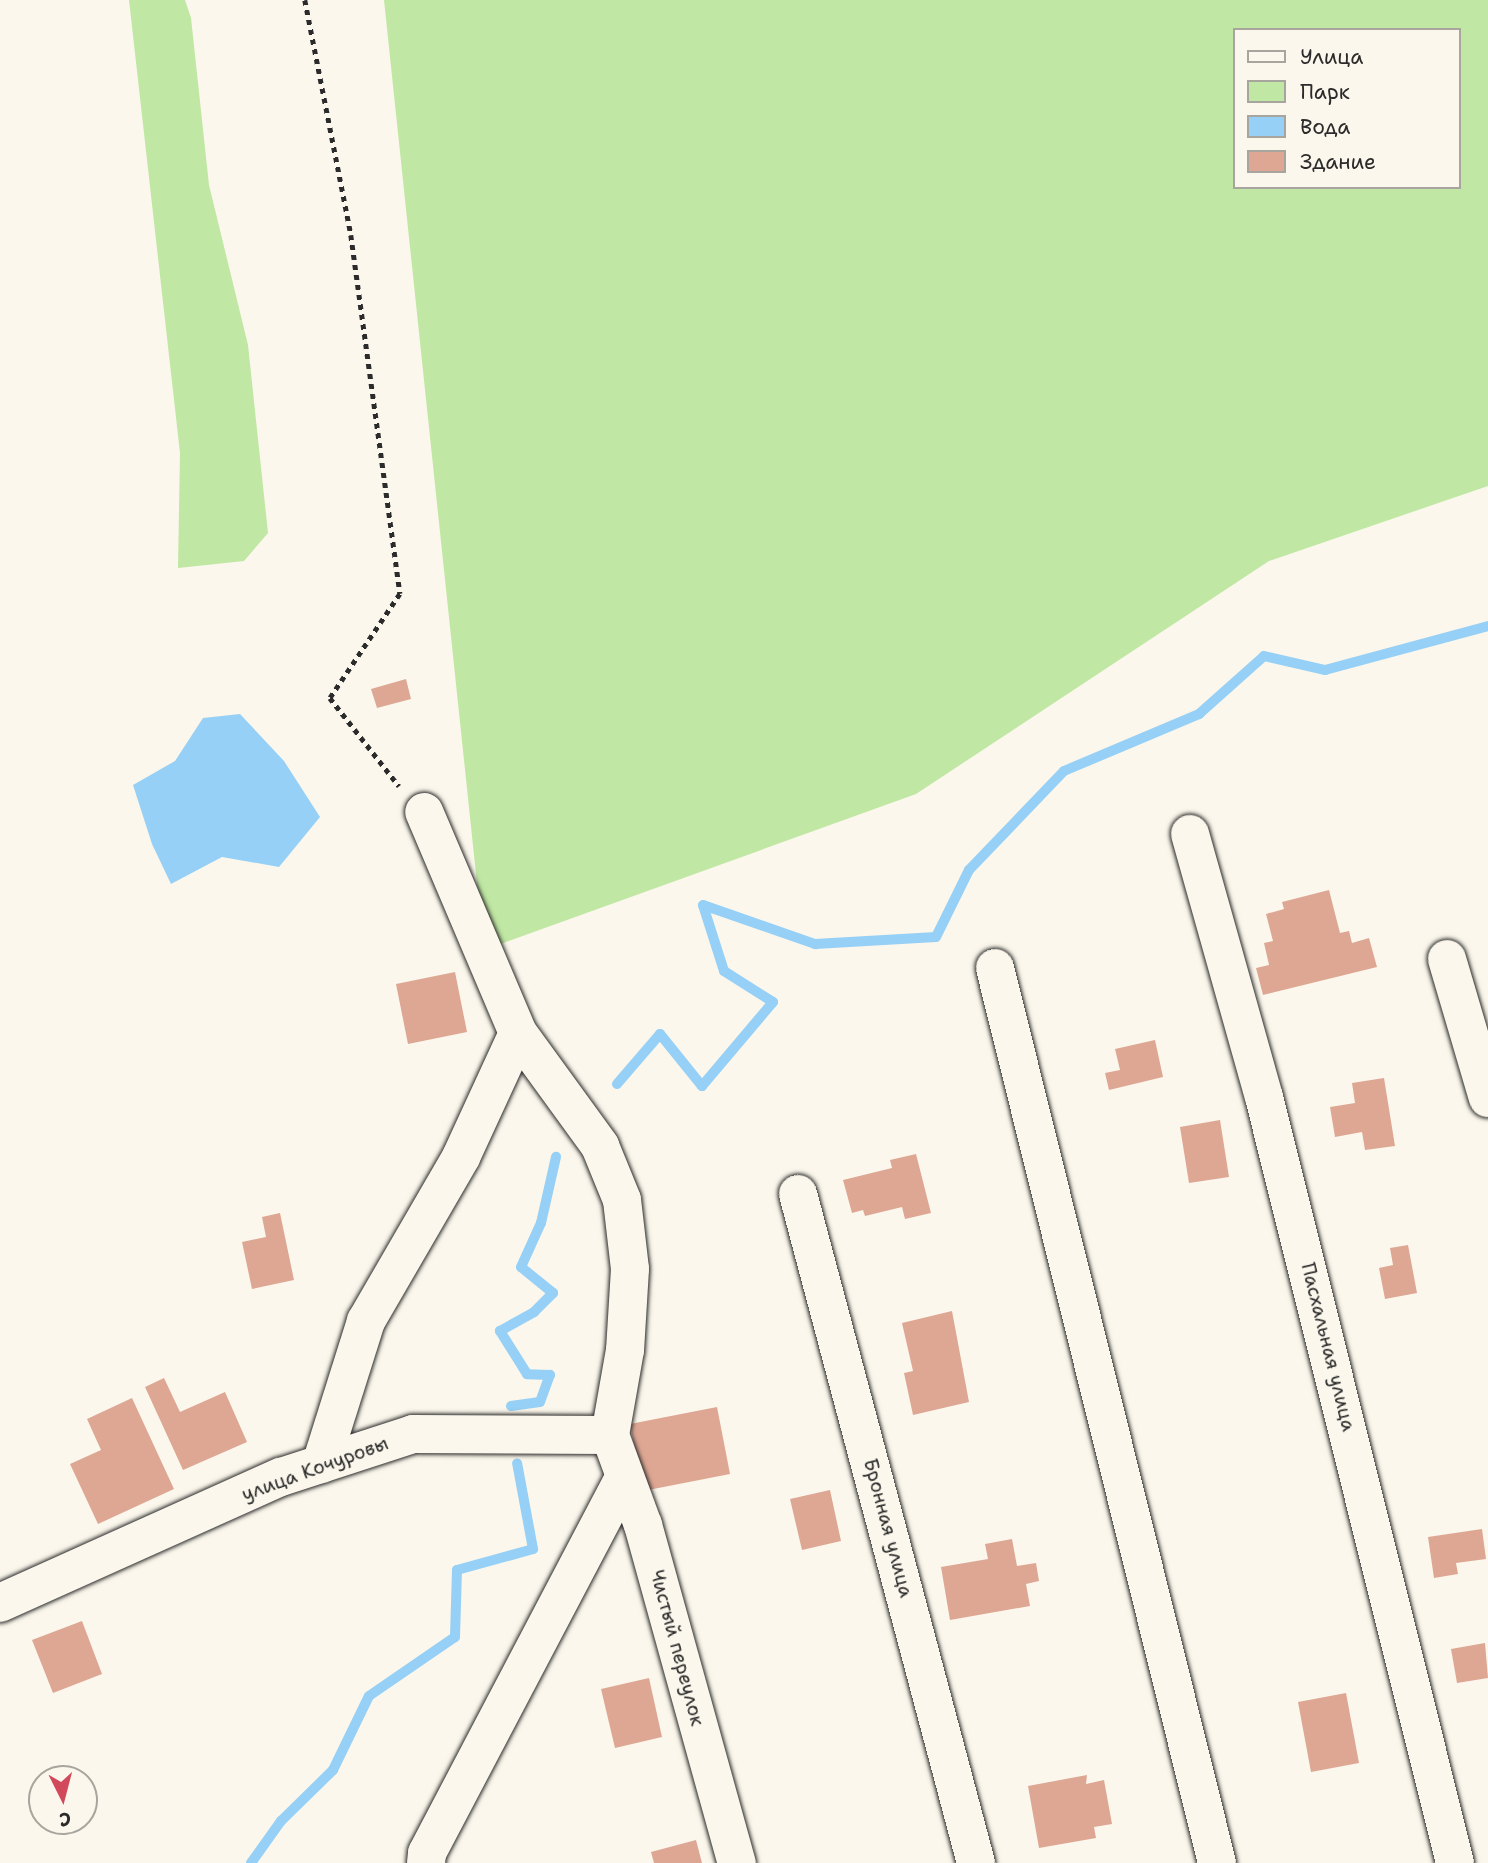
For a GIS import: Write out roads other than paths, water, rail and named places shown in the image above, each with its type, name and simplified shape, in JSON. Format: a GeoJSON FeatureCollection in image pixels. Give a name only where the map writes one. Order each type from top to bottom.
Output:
{"type":"FeatureCollection","features":[{"type":"Feature","properties":{"kind":"street"},"geometry":{"type":"LineString","coordinates":[[424,812],[518,1033],[600,1146],[622,1200],[630,1269],[625,1350],[610,1435]]}},
{"type":"Feature","properties":{"kind":"street","name":"Пасхальная улица"},"geometry":{"type":"LineString","coordinates":[[1190,834],[1264,1097],[1455,1863]]}},
{"type":"Feature","properties":{"kind":"street"},"geometry":{"type":"LineString","coordinates":[[1447,959],[1488,1098]]}},
{"type":"Feature","properties":{"kind":"street"},"geometry":{"type":"LineString","coordinates":[[995,968],[1217,1863]]}},
{"type":"Feature","properties":{"kind":"street"},"geometry":{"type":"LineString","coordinates":[[321,1464],[366,1321],[461,1157],[518,1033]]}},
{"type":"Feature","properties":{"kind":"street","name":"Бронная улица"},"geometry":{"type":"LineString","coordinates":[[798,1194],[976,1863]]}},
{"type":"Feature","properties":{"kind":"street","name":"улица Кочуровы"},"geometry":{"type":"LineString","coordinates":[[0,1603],[281,1477],[413,1434],[610,1435]]}},
{"type":"Feature","properties":{"kind":"street","name":"Чистый переулок"},"geometry":{"type":"LineString","coordinates":[[610,1435],[643,1525],[737,1863]]}},
{"type":"Feature","properties":{"kind":"street"},"geometry":{"type":"LineString","coordinates":[[426,1863],[427,1853],[624,1478]]}},
{"type":"Feature","properties":{"kind":"water"},"geometry":{"type":"Polygon","coordinates":[[[240,714],[284,761],[320,817],[279,867],[222,857],[171,884],[152,844],[133,785],[175,761],[203,718],[240,714]]]}},
{"type":"Feature","properties":{"kind":"waterway"},"geometry":{"type":"LineString","coordinates":[[617,1084],[660,1034],[702,1086],[773,1002],[724,971],[703,905],[815,944],[936,937],[969,870],[1064,771],[1199,714],[1264,656],[1325,670],[1488,626]]}},
{"type":"Feature","properties":{"kind":"waterway"},"geometry":{"type":"LineString","coordinates":[[511,1406],[540,1402],[550,1375],[527,1374],[500,1331],[534,1312],[553,1293],[521,1267],[541,1223],[556,1157]]}},
{"type":"Feature","properties":{"kind":"waterway"},"geometry":{"type":"LineString","coordinates":[[251,1863],[281,1821],[333,1770],[369,1696],[455,1637],[457,1570],[533,1549],[517,1463]]}}]}
